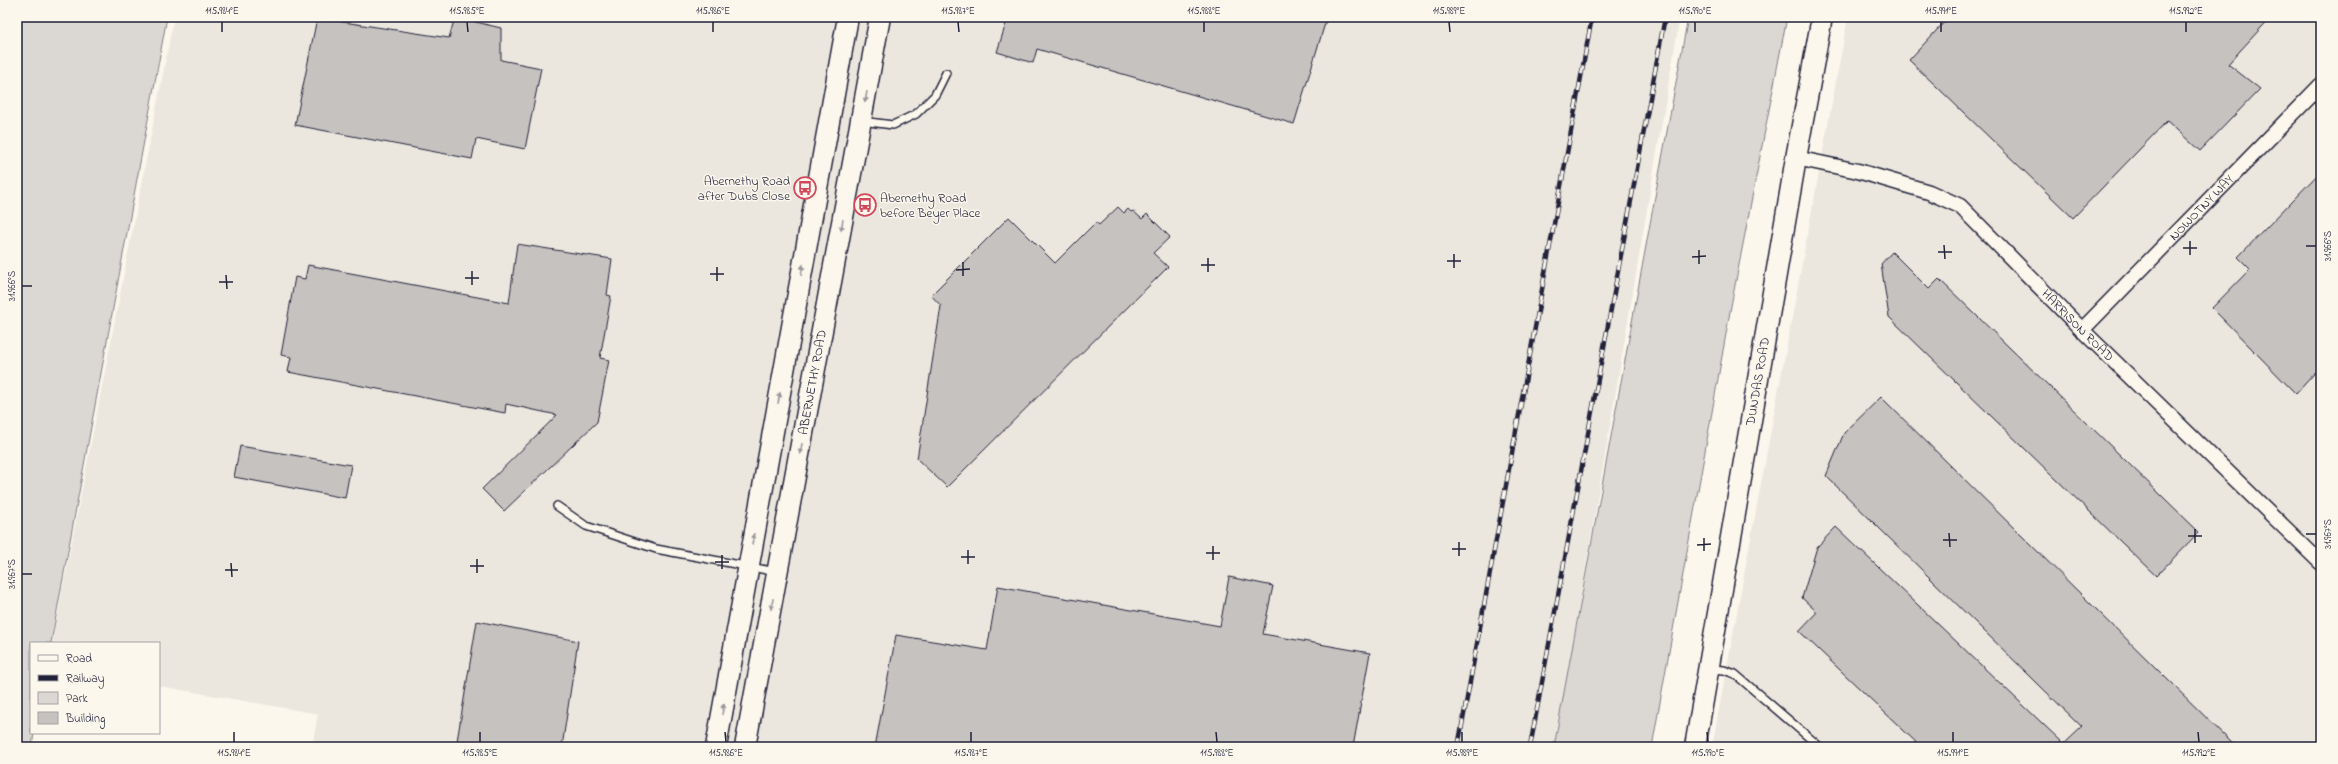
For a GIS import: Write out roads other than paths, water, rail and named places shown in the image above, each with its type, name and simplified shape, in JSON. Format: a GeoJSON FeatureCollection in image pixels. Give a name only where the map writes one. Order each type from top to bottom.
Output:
{"type":"FeatureCollection","features":[{"type":"Feature","properties":{"kind":"main road"},"geometry":{"type":"LineString","coordinates":[[716,747],[848,17]]}},
{"type":"Feature","properties":{"kind":"main road","name":"ABERNETHY ROAD"},"geometry":{"type":"LineString","coordinates":[[745,747],[880,17]]}},
{"type":"Feature","properties":{"kind":"main road","name":"DUNDAS ROAD"},"geometry":{"type":"LineString","coordinates":[[1695,747],[1796,158],[1822,17]]}},
{"type":"Feature","properties":{"kind":"main road"},"geometry":{"type":"LineString","coordinates":[[840,60],[871,68]]}},
{"type":"Feature","properties":{"kind":"street","name":"NOWOTNY WAY"},"geometry":{"type":"LineString","coordinates":[[2082,330],[2321,85]]}},
{"type":"Feature","properties":{"kind":"street","name":"HARRISON ROAD"},"geometry":{"type":"LineString","coordinates":[[1796,158],[1858,171],[1929,192],[1960,206],[2082,330],[2321,563]]}},
{"type":"Feature","properties":{"kind":"lane"},"geometry":{"type":"LineString","coordinates":[[861,122],[893,125],[916,114],[935,94],[946,73]]}},
{"type":"Feature","properties":{"kind":"lane"},"geometry":{"type":"LineString","coordinates":[[557,506],[586,526],[656,549],[778,573]]}},
{"type":"Feature","properties":{"kind":"lane"},"geometry":{"type":"LineString","coordinates":[[1708,669],[1724,670],[1735,674],[1820,747]]}},
{"type":"Feature","properties":{"kind":"railway"},"geometry":{"type":"LineString","coordinates":[[1458,747],[1592,17]]}},
{"type":"Feature","properties":{"kind":"railway"},"geometry":{"type":"LineString","coordinates":[[1530,747],[1665,17]]}},
{"type":"Feature","properties":{"kind":"place","name":"Abernethy Road after Dubs Close"},"geometry":{"type":"Point","coordinates":[805,188]}},
{"type":"Feature","properties":{"kind":"place","name":"Abernethy Road before Beyer Place"},"geometry":{"type":"Point","coordinates":[865,205]}}]}
